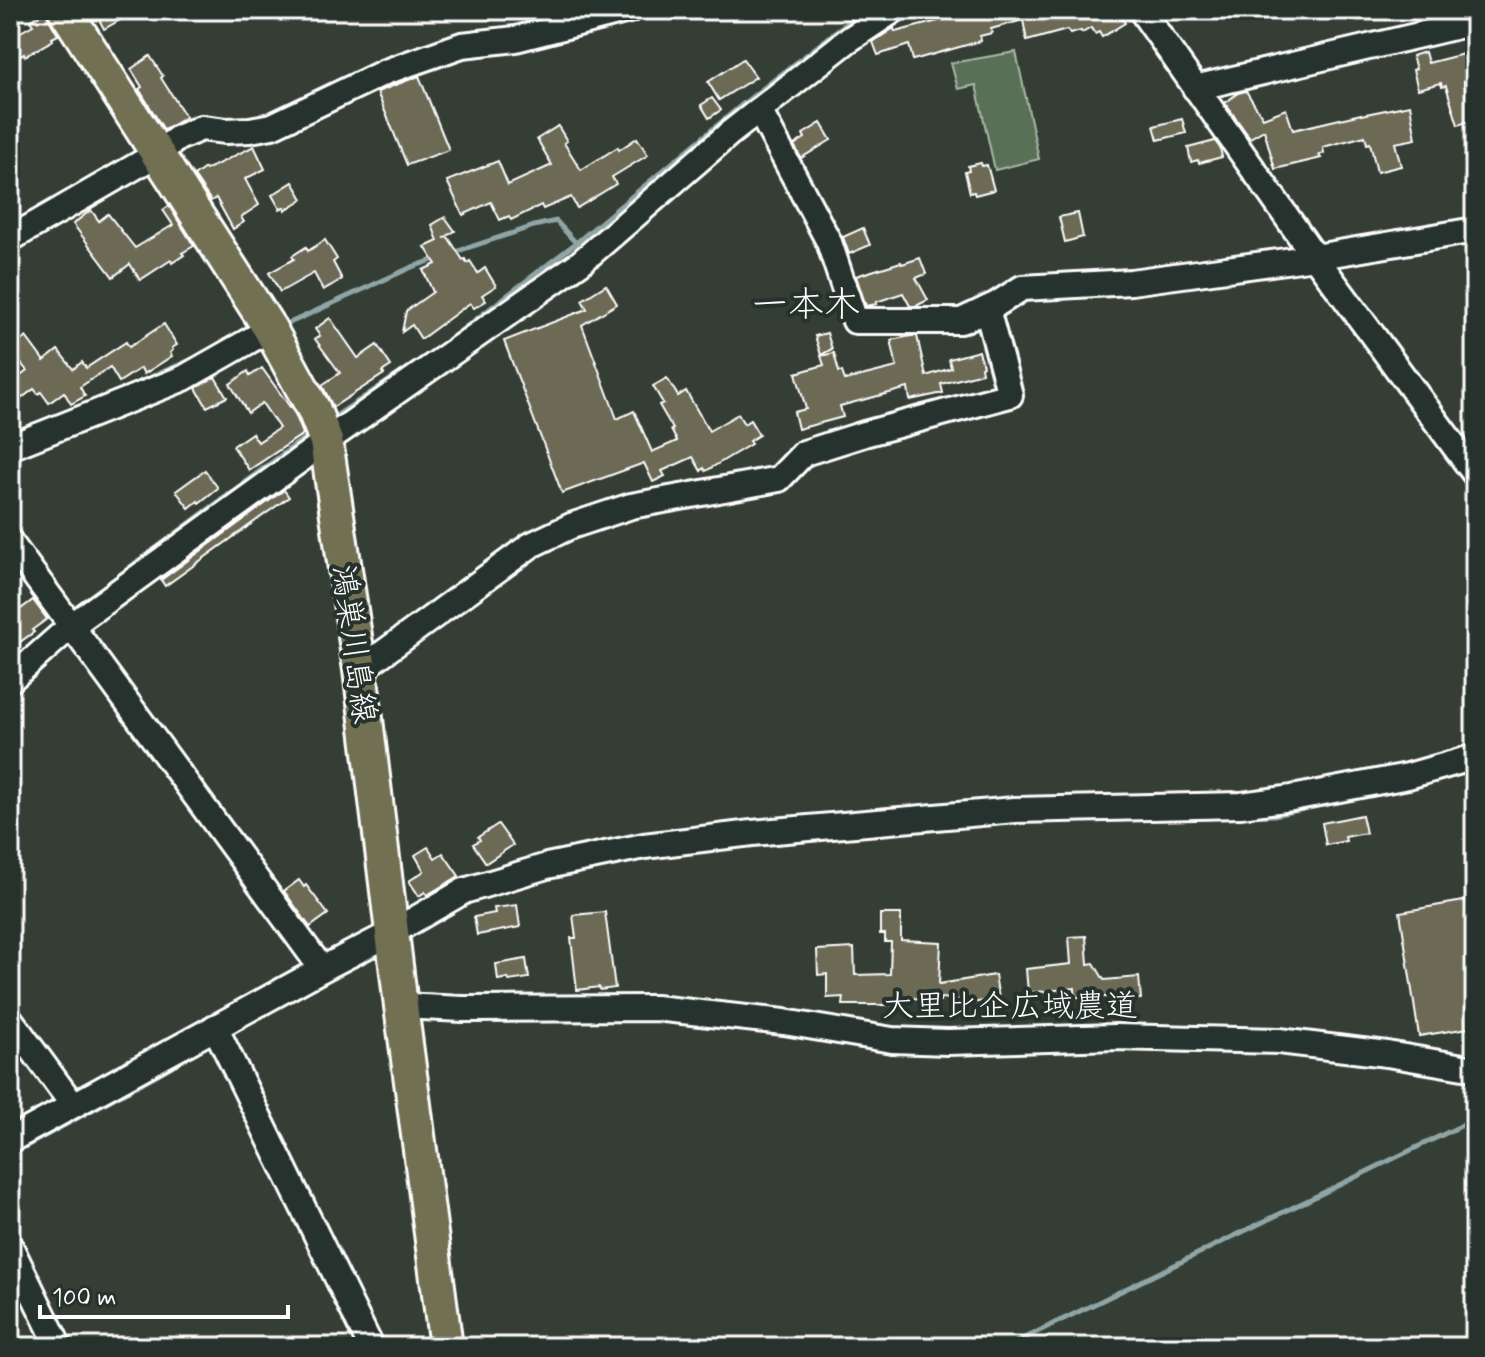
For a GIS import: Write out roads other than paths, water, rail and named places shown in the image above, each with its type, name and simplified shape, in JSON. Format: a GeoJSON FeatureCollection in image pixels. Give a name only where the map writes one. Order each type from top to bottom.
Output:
{"type":"FeatureCollection","features":[{"type":"Feature","properties":{"kind":"main road","name":"鴻巣川島線"},"geometry":{"type":"LineString","coordinates":[[65,10],[270,329],[314,410],[326,441],[360,670],[446,1347]]}},
{"type":"Feature","properties":{"kind":"street"},"geometry":{"type":"LineString","coordinates":[[10,239],[157,154],[178,138],[201,128],[226,131],[272,126],[385,72],[462,45],[516,39],[629,10]]}},
{"type":"Feature","properties":{"kind":"street"},"geometry":{"type":"LineString","coordinates":[[10,680],[71,626],[326,441],[580,263],[730,133],[847,41],[866,18],[894,10]]}},
{"type":"Feature","properties":{"kind":"street"},"geometry":{"type":"LineString","coordinates":[[1141,10],[1315,257],[1475,474]]}},
{"type":"Feature","properties":{"kind":"street"},"geometry":{"type":"LineString","coordinates":[[1195,88],[1475,22]]}},
{"type":"Feature","properties":{"kind":"street"},"geometry":{"type":"LineString","coordinates":[[759,110],[829,242],[855,321],[961,321],[1022,288],[1131,282],[1315,257],[1475,230]]}},
{"type":"Feature","properties":{"kind":"street"},"geometry":{"type":"LineString","coordinates":[[360,670],[531,545],[571,526],[631,506],[779,479],[804,453],[1010,395],[987,309]]}},
{"type":"Feature","properties":{"kind":"street"},"geometry":{"type":"LineString","coordinates":[[10,447],[184,378],[270,329]]}},
{"type":"Feature","properties":{"kind":"street"},"geometry":{"type":"LineString","coordinates":[[10,542],[322,969]]}},
{"type":"Feature","properties":{"kind":"street"},"geometry":{"type":"LineString","coordinates":[[10,1140],[464,891],[547,866],[644,846],[752,833],[1015,810],[1241,805],[1408,776],[1475,757]]}},
{"type":"Feature","properties":{"kind":"street","name":"大里比企広域農道"},"geometry":{"type":"LineString","coordinates":[[401,1006],[463,1009],[655,1008],[784,1022],[892,1040],[948,1042],[1116,1037],[1279,1041],[1387,1054],[1475,1069]]}},
{"type":"Feature","properties":{"kind":"street"},"geometry":{"type":"LineString","coordinates":[[10,1019],[73,1105]]}},
{"type":"Feature","properties":{"kind":"street"},"geometry":{"type":"LineString","coordinates":[[215,1027],[371,1347]]}},
{"type":"Feature","properties":{"kind":"street"},"geometry":{"type":"LineString","coordinates":[[10,1246],[59,1347]]}},
{"type":"Feature","properties":{"kind":"waterway"},"geometry":{"type":"LineString","coordinates":[[441,346],[576,243],[743,104],[868,10]]}},
{"type":"Feature","properties":{"kind":"waterway"},"geometry":{"type":"LineString","coordinates":[[452,253],[556,221],[576,243]]}},
{"type":"Feature","properties":{"kind":"waterway"},"geometry":{"type":"LineString","coordinates":[[283,326],[412,267],[439,258]]}},
{"type":"Feature","properties":{"kind":"waterway"},"geometry":{"type":"LineString","coordinates":[[97,400],[202,355]]}},
{"type":"Feature","properties":{"kind":"waterway"},"geometry":{"type":"LineString","coordinates":[[328,421],[423,358]]}},
{"type":"Feature","properties":{"kind":"waterway"},"geometry":{"type":"LineString","coordinates":[[71,611],[310,434]]}},
{"type":"Feature","properties":{"kind":"waterway"},"geometry":{"type":"LineString","coordinates":[[1245,816],[1274,815],[1381,793]]}},
{"type":"Feature","properties":{"kind":"waterway"},"geometry":{"type":"LineString","coordinates":[[604,866],[661,856]]}},
{"type":"Feature","properties":{"kind":"waterway"},"geometry":{"type":"LineString","coordinates":[[10,1155],[215,1041]]}},
{"type":"Feature","properties":{"kind":"waterway"},"geometry":{"type":"LineString","coordinates":[[1006,1347],[1475,1119]]}},
{"type":"Feature","properties":{"kind":"district","name":"一本木"},"geometry":{"type":"Point","coordinates":[806,303]}}]}
